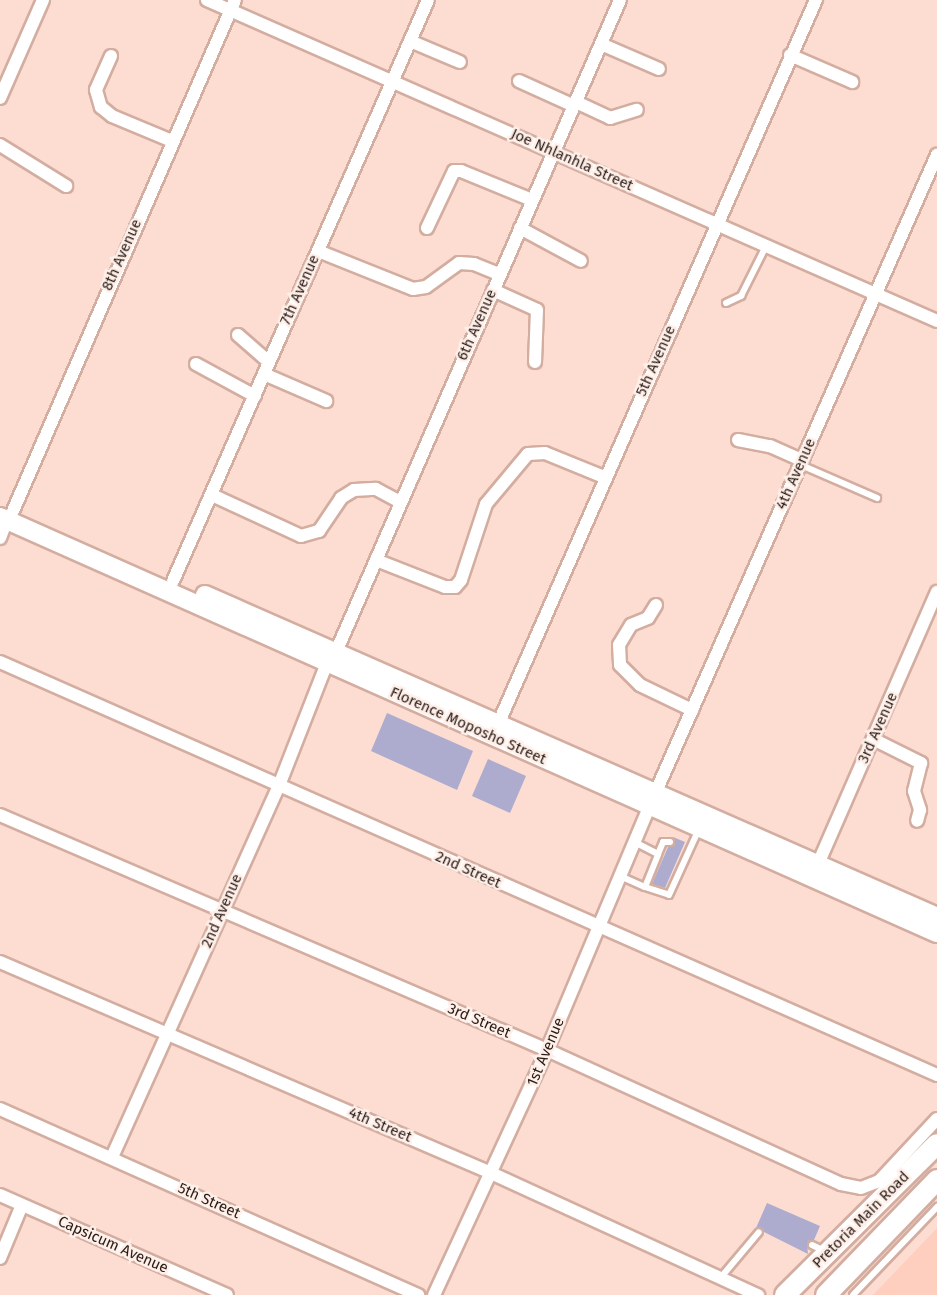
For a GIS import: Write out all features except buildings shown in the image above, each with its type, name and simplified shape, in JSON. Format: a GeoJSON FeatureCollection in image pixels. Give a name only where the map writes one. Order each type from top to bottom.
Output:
{"type":"FeatureCollection","features":[{"type":"Feature","properties":{"kind":"main road","name":"Pretoria Main Road"},"geometry":{"type":"LineString","coordinates":[[785,1295],[820,1249],[937,1144]]}},
{"type":"Feature","properties":{"kind":"main road","name":"Pretoria Main Road"},"geometry":{"type":"LineString","coordinates":[[826,1295],[937,1180]]}},
{"type":"Feature","properties":{"kind":"street"},"geometry":{"type":"LineString","coordinates":[[0,98],[43,0]]}},
{"type":"Feature","properties":{"kind":"street","name":"Joe Nhlanhla Street"},"geometry":{"type":"LineString","coordinates":[[207,0],[232,5],[393,81],[937,321]]}},
{"type":"Feature","properties":{"kind":"street","name":"7th Avenue"},"geometry":{"type":"LineString","coordinates":[[173,581],[428,0]]}},
{"type":"Feature","properties":{"kind":"street","name":"6th Avenue"},"geometry":{"type":"LineString","coordinates":[[332,658],[620,0]]}},
{"type":"Feature","properties":{"kind":"street","name":"5th Avenue"},"geometry":{"type":"LineString","coordinates":[[499,722],[604,477],[816,0]]}},
{"type":"Feature","properties":{"kind":"street","name":"8th Avenue"},"geometry":{"type":"LineString","coordinates":[[5,513],[232,5]]}},
{"type":"Feature","properties":{"kind":"street"},"geometry":{"type":"LineString","coordinates":[[410,41],[460,62]]}},
{"type":"Feature","properties":{"kind":"street"},"geometry":{"type":"LineString","coordinates":[[601,44],[659,69]]}},
{"type":"Feature","properties":{"kind":"street"},"geometry":{"type":"LineString","coordinates":[[790,55],[852,82]]}},
{"type":"Feature","properties":{"kind":"street"},"geometry":{"type":"LineString","coordinates":[[111,56],[96,90],[101,107],[112,116],[172,141]]}},
{"type":"Feature","properties":{"kind":"street"},"geometry":{"type":"LineString","coordinates":[[519,81],[610,118],[637,110]]}},
{"type":"Feature","properties":{"kind":"street"},"geometry":{"type":"LineString","coordinates":[[0,145],[66,186]]}},
{"type":"Feature","properties":{"kind":"street","name":"4th Avenue"},"geometry":{"type":"LineString","coordinates":[[653,799],[937,155]]}},
{"type":"Feature","properties":{"kind":"street"},"geometry":{"type":"LineString","coordinates":[[427,228],[454,171],[462,171],[532,201]]}},
{"type":"Feature","properties":{"kind":"street"},"geometry":{"type":"LineString","coordinates":[[520,228],[581,261]]}},
{"type":"Feature","properties":{"kind":"street"},"geometry":{"type":"LineString","coordinates":[[318,251],[413,289],[426,287],[459,263],[474,264],[500,274]]}},
{"type":"Feature","properties":{"kind":"street"},"geometry":{"type":"LineString","coordinates":[[493,290],[537,310],[535,362]]}},
{"type":"Feature","properties":{"kind":"street"},"geometry":{"type":"LineString","coordinates":[[238,335],[269,362]]}},
{"type":"Feature","properties":{"kind":"street"},"geometry":{"type":"LineString","coordinates":[[196,364],[255,396]]}},
{"type":"Feature","properties":{"kind":"street"},"geometry":{"type":"LineString","coordinates":[[264,375],[326,401]]}},
{"type":"Feature","properties":{"kind":"street"},"geometry":{"type":"LineString","coordinates":[[738,440],[801,462]]}},
{"type":"Feature","properties":{"kind":"street"},"geometry":{"type":"LineString","coordinates":[[376,560],[445,587],[455,587],[461,580],[486,504],[528,454],[545,453],[604,477]]}},
{"type":"Feature","properties":{"kind":"street"},"geometry":{"type":"LineString","coordinates":[[212,495],[301,536],[319,531],[341,498],[354,490],[376,489],[400,502]]}},
{"type":"Feature","properties":{"kind":"street"},"geometry":{"type":"LineString","coordinates":[[0,538],[5,513]]}},
{"type":"Feature","properties":{"kind":"street","name":"Florence Moposho Street"},"geometry":{"type":"LineString","coordinates":[[5,513],[173,581],[332,658],[499,722],[653,799],[700,828],[937,933]]}},
{"type":"Feature","properties":{"kind":"street","name":"Florence Moposho Street"},"geometry":{"type":"LineString","coordinates":[[5,513],[653,799],[818,864],[937,917]]}},
{"type":"Feature","properties":{"kind":"street","name":"3rd Avenue"},"geometry":{"type":"LineString","coordinates":[[818,864],[937,592]]}},
{"type":"Feature","properties":{"kind":"street"},"geometry":{"type":"LineString","coordinates":[[656,604],[648,618],[631,625],[619,645],[620,665],[640,685],[692,710]]}},
{"type":"Feature","properties":{"kind":"street","name":"2nd Avenue"},"geometry":{"type":"LineString","coordinates":[[112,1157],[278,788],[332,658]]}},
{"type":"Feature","properties":{"kind":"street","name":"2nd Street"},"geometry":{"type":"LineString","coordinates":[[0,662],[278,788],[937,1075]]}},
{"type":"Feature","properties":{"kind":"street"},"geometry":{"type":"LineString","coordinates":[[873,739],[921,763],[914,792],[920,810],[917,821]]}},
{"type":"Feature","properties":{"kind":"street","name":"1st Avenue"},"geometry":{"type":"LineString","coordinates":[[434,1295],[547,1050],[653,799]]}},
{"type":"Feature","properties":{"kind":"street","name":"3rd Street"},"geometry":{"type":"LineString","coordinates":[[0,815],[547,1050],[851,1187],[861,1188],[879,1181],[937,1119]]}},
{"type":"Feature","properties":{"kind":"street","name":"4th Street"},"geometry":{"type":"LineString","coordinates":[[0,962],[491,1173],[722,1276],[758,1295]]}},
{"type":"Feature","properties":{"kind":"street","name":"5th Street"},"geometry":{"type":"LineString","coordinates":[[0,1109],[418,1295]]}},
{"type":"Feature","properties":{"kind":"street","name":"Capsicum Avenue"},"geometry":{"type":"LineString","coordinates":[[0,1195],[227,1295]]}},
{"type":"Feature","properties":{"kind":"street"},"geometry":{"type":"LineString","coordinates":[[0,1258],[22,1205]]}},
{"type":"Feature","properties":{"kind":"lane"},"geometry":{"type":"LineString","coordinates":[[726,303],[741,296],[766,245]]}},
{"type":"Feature","properties":{"kind":"lane"},"geometry":{"type":"LineString","coordinates":[[801,462],[877,498]]}},
{"type":"Feature","properties":{"kind":"lane"},"geometry":{"type":"LineString","coordinates":[[619,876],[669,895],[686,849],[700,828]]}},
{"type":"Feature","properties":{"kind":"lane"},"geometry":{"type":"LineString","coordinates":[[634,842],[658,854]]}},
{"type":"Feature","properties":{"kind":"lane"},"geometry":{"type":"LineString","coordinates":[[645,887],[663,842],[670,842]]}},
{"type":"Feature","properties":{"kind":"lane"},"geometry":{"type":"LineString","coordinates":[[854,1295],[935,1212]]}},
{"type":"Feature","properties":{"kind":"lane"},"geometry":{"type":"LineString","coordinates":[[722,1276],[759,1232]]}},
{"type":"Feature","properties":{"kind":"shaded area"},"geometry":{"type":"Polygon","coordinates":[[[937,1228],[937,1295],[873,1295],[937,1228]]]}}]}
